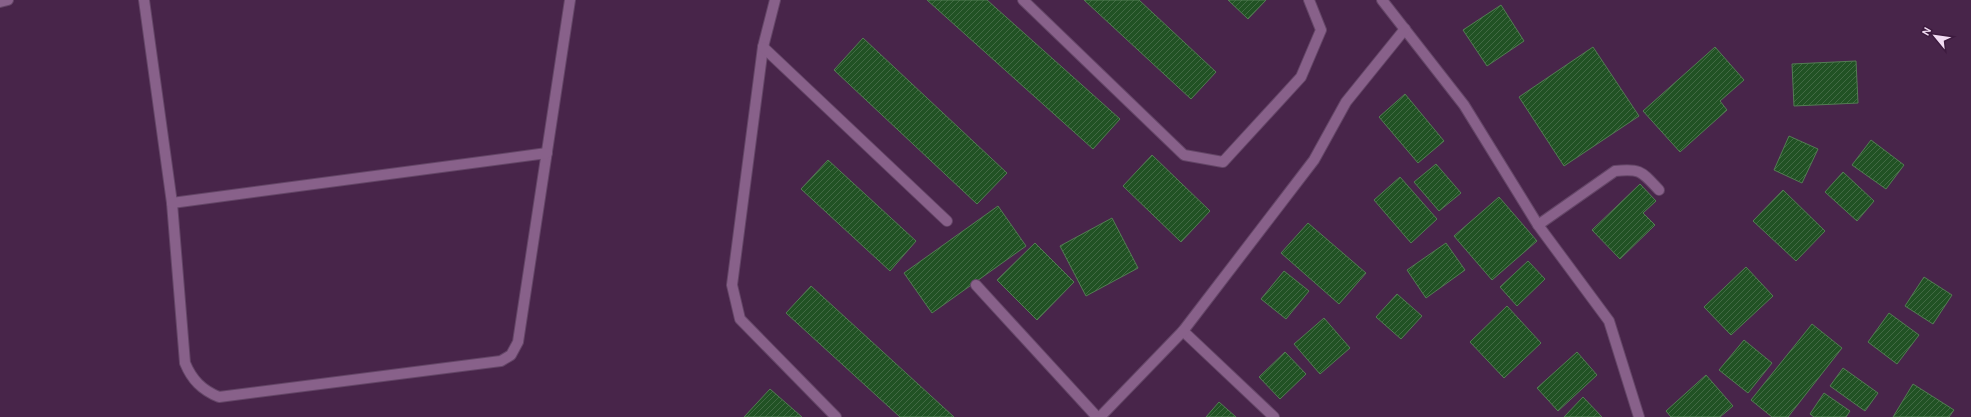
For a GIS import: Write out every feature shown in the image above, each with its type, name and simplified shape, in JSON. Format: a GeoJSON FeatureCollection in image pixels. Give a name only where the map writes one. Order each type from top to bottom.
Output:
{"type":"FeatureCollection","features":[{"type":"Feature","properties":{"kind":"street"},"geometry":{"type":"LineString","coordinates":[[0,2],[8,0]]}},
{"type":"Feature","properties":{"kind":"street"},"geometry":{"type":"LineString","coordinates":[[144,0],[172,203],[185,363],[190,374],[208,393],[219,397],[501,361],[512,355],[518,342],[570,0]]}},
{"type":"Feature","properties":{"kind":"street"},"geometry":{"type":"LineString","coordinates":[[775,0],[763,47],[732,285],[740,318],[836,417]]}},
{"type":"Feature","properties":{"kind":"street"},"geometry":{"type":"LineString","coordinates":[[1023,0],[1184,154],[1223,162],[1301,77],[1321,30],[1309,0]]}},
{"type":"Feature","properties":{"kind":"street"},"geometry":{"type":"LineString","coordinates":[[1382,0],[1464,105],[1538,225],[1609,321],[1639,417]]}},
{"type":"Feature","properties":{"kind":"street"},"geometry":{"type":"LineString","coordinates":[[976,285],[1098,417],[1183,331],[1314,160],[1346,102],[1405,28]]}},
{"type":"Feature","properties":{"kind":"street"},"geometry":{"type":"LineString","coordinates":[[763,47],[947,221]]}},
{"type":"Feature","properties":{"kind":"street"},"geometry":{"type":"LineString","coordinates":[[172,203],[547,153]]}},
{"type":"Feature","properties":{"kind":"street"},"geometry":{"type":"LineString","coordinates":[[1538,225],[1615,171],[1629,169],[1642,172],[1659,190]]}},
{"type":"Feature","properties":{"kind":"street"},"geometry":{"type":"LineString","coordinates":[[1183,331],[1274,417]]}},
{"type":"Feature","properties":{"kind":"building"},"geometry":{"type":"Polygon","coordinates":[[[927,0],[987,0],[1120,119],[1093,149],[927,0]]]}},
{"type":"Feature","properties":{"kind":"building"},"geometry":{"type":"Polygon","coordinates":[[[1084,0],[1139,0],[1216,72],[1191,99],[1084,0]]]}},
{"type":"Feature","properties":{"kind":"building"},"geometry":{"type":"Polygon","coordinates":[[[1228,0],[1266,0],[1248,19],[1228,0]]]}},
{"type":"Feature","properties":{"kind":"building"},"geometry":{"type":"Polygon","coordinates":[[[1501,5],[1524,41],[1487,66],[1463,30],[1501,5]]]}},
{"type":"Feature","properties":{"kind":"building"},"geometry":{"type":"Polygon","coordinates":[[[863,38],[1007,173],[977,204],[834,70],[863,38]]]}},
{"type":"Feature","properties":{"kind":"building"},"geometry":{"type":"Polygon","coordinates":[[[1593,47],[1639,116],[1564,166],[1519,97],[1593,47]]]}},
{"type":"Feature","properties":{"kind":"building"},"geometry":{"type":"Polygon","coordinates":[[[1715,47],[1744,80],[1720,101],[1727,110],[1680,152],[1643,111],[1715,47]]]}},
{"type":"Feature","properties":{"kind":"building"},"geometry":{"type":"Polygon","coordinates":[[[1856,61],[1858,103],[1794,106],[1792,64],[1856,61]]]}},
{"type":"Feature","properties":{"kind":"building"},"geometry":{"type":"Polygon","coordinates":[[[1405,94],[1444,141],[1418,163],[1379,117],[1405,94]]]}},
{"type":"Feature","properties":{"kind":"building"},"geometry":{"type":"Polygon","coordinates":[[[1789,136],[1818,149],[1802,183],[1774,170],[1789,136]]]}},
{"type":"Feature","properties":{"kind":"building"},"geometry":{"type":"Polygon","coordinates":[[[1871,140],[1904,165],[1886,189],[1852,165],[1871,140]]]}},
{"type":"Feature","properties":{"kind":"building"},"geometry":{"type":"Polygon","coordinates":[[[1152,155],[1210,211],[1181,242],[1123,186],[1152,155]]]}},
{"type":"Feature","properties":{"kind":"building"},"geometry":{"type":"Polygon","coordinates":[[[828,160],[916,241],[890,271],[801,189],[828,160]]]}},
{"type":"Feature","properties":{"kind":"building"},"geometry":{"type":"Polygon","coordinates":[[[1436,164],[1461,193],[1439,211],[1414,182],[1436,164]]]}},
{"type":"Feature","properties":{"kind":"building"},"geometry":{"type":"Polygon","coordinates":[[[1843,172],[1874,201],[1857,221],[1825,192],[1843,172]]]}},
{"type":"Feature","properties":{"kind":"building"},"geometry":{"type":"Polygon","coordinates":[[[1400,177],[1437,219],[1411,243],[1374,200],[1400,177]]]}},
{"type":"Feature","properties":{"kind":"building"},"geometry":{"type":"Polygon","coordinates":[[[1640,184],[1656,201],[1643,213],[1655,225],[1620,259],[1592,230],[1640,184]]]}},
{"type":"Feature","properties":{"kind":"building"},"geometry":{"type":"Polygon","coordinates":[[[1783,190],[1825,231],[1796,261],[1753,221],[1783,190]]]}},
{"type":"Feature","properties":{"kind":"building"},"geometry":{"type":"Polygon","coordinates":[[[1499,197],[1537,241],[1492,280],[1454,236],[1499,197]]]}},
{"type":"Feature","properties":{"kind":"building"},"geometry":{"type":"Polygon","coordinates":[[[998,206],[1026,246],[932,313],[904,273],[998,206]]]}},
{"type":"Feature","properties":{"kind":"building"},"geometry":{"type":"Polygon","coordinates":[[[1112,218],[1138,268],[1086,296],[1060,246],[1112,218]]]}},
{"type":"Feature","properties":{"kind":"building"},"geometry":{"type":"Polygon","coordinates":[[[1308,223],[1366,273],[1339,304],[1281,253],[1308,223]]]}},
{"type":"Feature","properties":{"kind":"building"},"geometry":{"type":"Polygon","coordinates":[[[1035,243],[1074,282],[1037,320],[997,280],[1035,243]]]}},
{"type":"Feature","properties":{"kind":"building"},"geometry":{"type":"Polygon","coordinates":[[[1446,243],[1465,270],[1426,298],[1407,270],[1446,243]]]}},
{"type":"Feature","properties":{"kind":"building"},"geometry":{"type":"Polygon","coordinates":[[[1528,261],[1545,279],[1517,306],[1500,287],[1528,261]]]}},
{"type":"Feature","properties":{"kind":"building"},"geometry":{"type":"Polygon","coordinates":[[[1746,267],[1773,296],[1731,335],[1704,307],[1746,267]]]}},
{"type":"Feature","properties":{"kind":"building"},"geometry":{"type":"Polygon","coordinates":[[[1284,271],[1309,291],[1286,319],[1261,299],[1284,271]]]}},
{"type":"Feature","properties":{"kind":"building"},"geometry":{"type":"Polygon","coordinates":[[[1924,277],[1952,295],[1933,324],[1905,306],[1924,277]]]}},
{"type":"Feature","properties":{"kind":"building"},"geometry":{"type":"Polygon","coordinates":[[[811,286],[954,417],[900,417],[786,313],[811,286]]]}},
{"type":"Feature","properties":{"kind":"building"},"geometry":{"type":"Polygon","coordinates":[[[1397,294],[1422,316],[1401,339],[1376,317],[1397,294]]]}},
{"type":"Feature","properties":{"kind":"building"},"geometry":{"type":"Polygon","coordinates":[[[1507,306],[1541,343],[1504,378],[1470,342],[1507,306]]]}},
{"type":"Feature","properties":{"kind":"building"},"geometry":{"type":"Polygon","coordinates":[[[1889,313],[1919,335],[1897,364],[1868,342],[1889,313]]]}},
{"type":"Feature","properties":{"kind":"building"},"geometry":{"type":"Polygon","coordinates":[[[1324,318],[1350,348],[1320,374],[1294,344],[1324,318]]]}},
{"type":"Feature","properties":{"kind":"building"},"geometry":{"type":"Polygon","coordinates":[[[1812,324],[1842,348],[1788,417],[1772,417],[1751,400],[1812,324]]]}},
{"type":"Feature","properties":{"kind":"building"},"geometry":{"type":"Polygon","coordinates":[[[1744,340],[1772,363],[1748,393],[1719,370],[1744,340]]]}},
{"type":"Feature","properties":{"kind":"building"},"geometry":{"type":"Polygon","coordinates":[[[1285,352],[1306,374],[1280,399],[1259,377],[1285,352]]]}},
{"type":"Feature","properties":{"kind":"building"},"geometry":{"type":"Polygon","coordinates":[[[1577,352],[1597,375],[1558,411],[1537,388],[1577,352]]]}},
{"type":"Feature","properties":{"kind":"building"},"geometry":{"type":"Polygon","coordinates":[[[1843,368],[1878,393],[1865,411],[1830,386],[1843,368]]]}},
{"type":"Feature","properties":{"kind":"building"},"geometry":{"type":"Polygon","coordinates":[[[1706,375],[1733,406],[1720,417],[1671,417],[1666,411],[1706,375]]]}},
{"type":"Feature","properties":{"kind":"building"},"geometry":{"type":"Polygon","coordinates":[[[1913,384],[1954,410],[1949,417],[1893,417],[1913,384]]]}},
{"type":"Feature","properties":{"kind":"building"},"geometry":{"type":"Polygon","coordinates":[[[770,389],[802,417],[744,417],[770,389]]]}},
{"type":"Feature","properties":{"kind":"building"},"geometry":{"type":"Polygon","coordinates":[[[1824,393],[1850,411],[1846,417],[1814,417],[1810,414],[1824,393]]]}},
{"type":"Feature","properties":{"kind":"building"},"geometry":{"type":"Polygon","coordinates":[[[1583,397],[1602,417],[1564,417],[1583,397]]]}},
{"type":"Feature","properties":{"kind":"building"},"geometry":{"type":"Polygon","coordinates":[[[1219,402],[1236,417],[1206,417],[1219,402]]]}}]}
